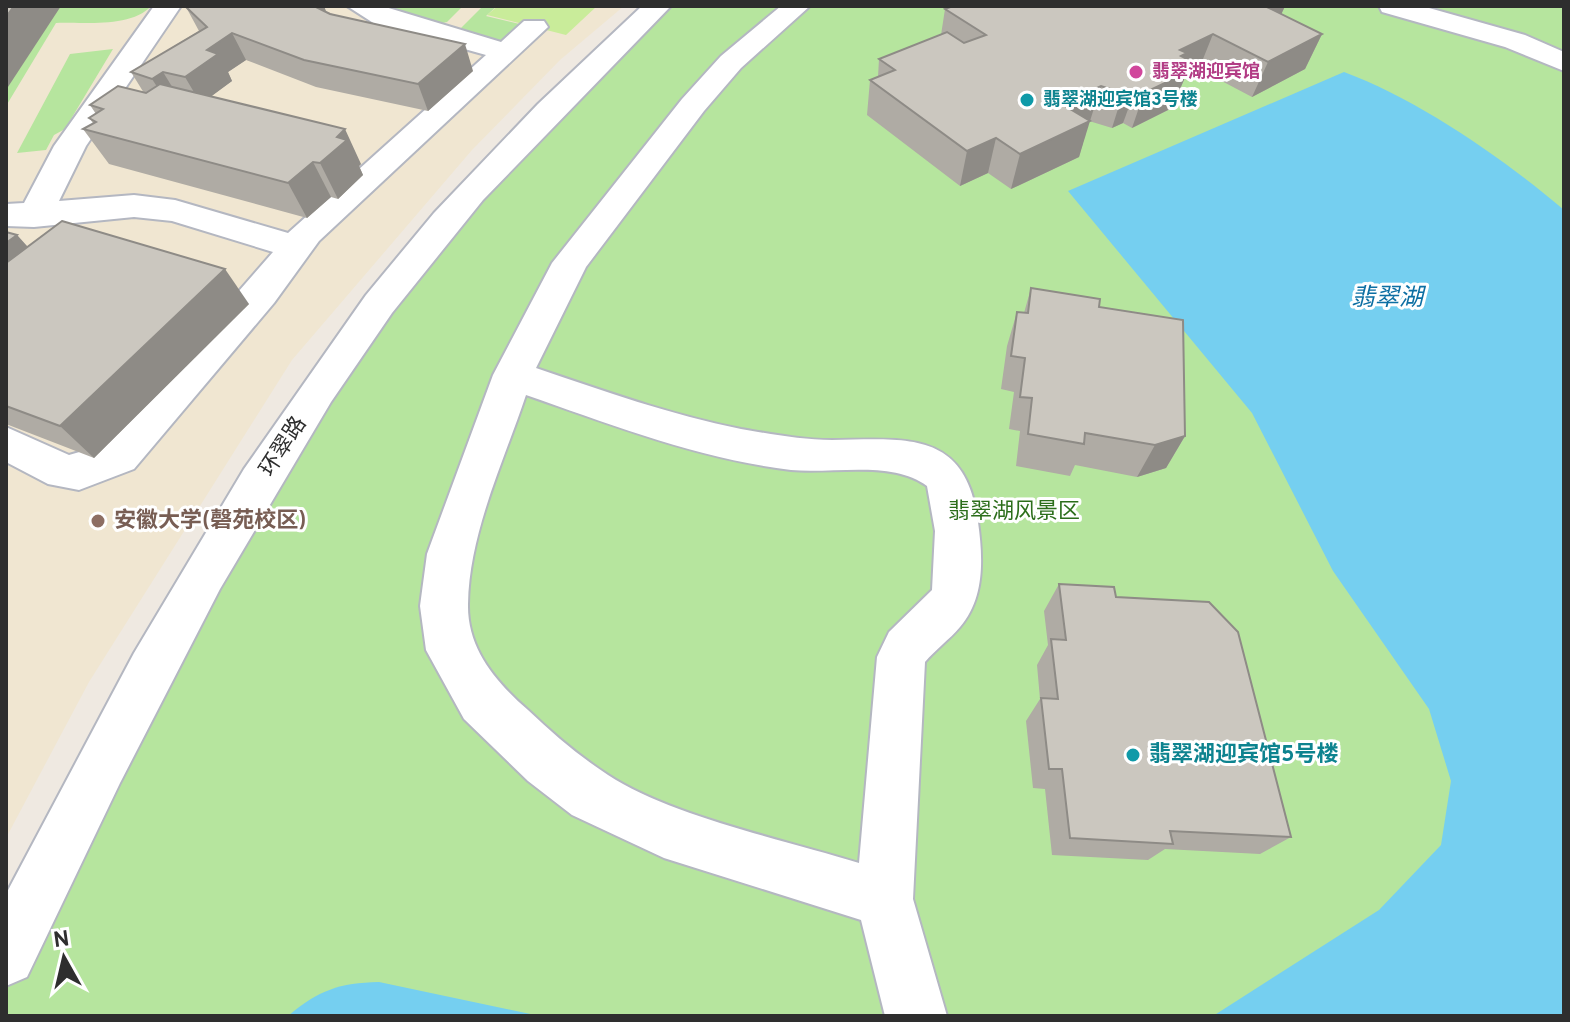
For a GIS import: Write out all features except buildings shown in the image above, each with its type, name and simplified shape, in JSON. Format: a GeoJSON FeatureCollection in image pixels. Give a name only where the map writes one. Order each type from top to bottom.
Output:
{"type":"FeatureCollection","features":[{"type":"Feature","properties":{"kind":"street"},"geometry":{"type":"LineString","coordinates":[[20,215],[168,6]]}},
{"type":"Feature","properties":{"kind":"street"},"geometry":{"type":"LineString","coordinates":[[360,6],[385,18],[503,51]]}},
{"type":"Feature","properties":{"kind":"street","name":"环翠路"},"geometry":{"type":"LineString","coordinates":[[6,956],[151,670],[270,467],[344,356],[391,290],[475,189],[576,82],[658,6]]}},
{"type":"Feature","properties":{"kind":"street"},"geometry":{"type":"LineString","coordinates":[[797,6],[731,62],[693,105],[570,263],[513,375],[450,554],[444,606],[450,650],[482,702],[547,763],[591,796],[651,825],[884,899]]}},
{"type":"Feature","properties":{"kind":"street"},"geometry":{"type":"LineString","coordinates":[[1392,6],[1559,56]]}},
{"type":"Feature","properties":{"kind":"street"},"geometry":{"type":"LineString","coordinates":[[440,34],[464,14]]}},
{"type":"Feature","properties":{"kind":"street"},"geometry":{"type":"LineString","coordinates":[[6,443],[63,472],[95,469],[119,457],[261,294],[295,247],[503,51],[534,27]]}},
{"type":"Feature","properties":{"kind":"street"},"geometry":{"type":"LineString","coordinates":[[20,215],[134,206],[175,211],[295,247]]}},
{"type":"Feature","properties":{"kind":"street"},"geometry":{"type":"LineString","coordinates":[[513,375],[670,429],[820,457],[892,454],[930,466],[945,478],[953,499],[957,580],[947,608],[909,642],[901,657],[884,899],[916,1016]]}},
{"type":"Feature","properties":{"kind":"shaded area","name":"安徽大学(磬苑校区)"},"geometry":{"type":"Polygon","coordinates":[[[6,6],[624,6],[560,60],[472,150],[292,360],[89,682],[6,838],[6,6]]]}},
{"type":"Feature","properties":{"kind":"green space"},"geometry":{"type":"Polygon","coordinates":[[[6,6],[151,6],[143,13],[119,21],[56,23],[6,106],[6,6]]]}},
{"type":"Feature","properties":{"kind":"green space"},"geometry":{"type":"Polygon","coordinates":[[[370,6],[463,6],[447,22],[430,26],[370,6]]]}},
{"type":"Feature","properties":{"kind":"green space"},"geometry":{"type":"Polygon","coordinates":[[[483,6],[497,6],[486,16],[528,26],[505,44],[459,30],[483,6]]]}},
{"type":"Feature","properties":{"kind":"green space"},"geometry":{"type":"Polygon","coordinates":[[[498,6],[597,6],[566,35],[487,15],[498,6]]]}},
{"type":"Feature","properties":{"kind":"green space","name":"翡翠湖风景区"},"geometry":{"type":"Polygon","coordinates":[[[658,6],[1564,6],[1564,1016],[6,1016],[6,956],[391,290],[658,6]]]}},
{"type":"Feature","properties":{"kind":"green space"},"geometry":{"type":"Polygon","coordinates":[[[113,49],[65,129],[54,135],[46,150],[17,153],[70,54],[113,49]]]}},
{"type":"Feature","properties":{"kind":"water","name":"翡翠湖"},"geometry":{"type":"Polygon","coordinates":[[[1344,72],[1401,98],[1459,132],[1564,210],[1564,1016],[1213,1016],[1379,910],[1441,845],[1451,781],[1429,709],[1333,571],[1252,413],[1068,191],[1344,72]]]}},
{"type":"Feature","properties":{"kind":"water"},"geometry":{"type":"Polygon","coordinates":[[[379,982],[540,1016],[288,1016],[330,990],[379,982]]]}},
{"type":"Feature","properties":{"kind":"place","name":"翡翠湖迎宾馆"},"geometry":{"type":"Point","coordinates":[1136,72]}},
{"type":"Feature","properties":{"kind":"place","name":"翡翠湖迎宾馆3号楼"},"geometry":{"type":"Point","coordinates":[1027,100]}},
{"type":"Feature","properties":{"kind":"place","name":"安徽大学(磬苑校区)"},"geometry":{"type":"Point","coordinates":[98,521]}},
{"type":"Feature","properties":{"kind":"place","name":"翡翠湖迎宾馆5号楼"},"geometry":{"type":"Point","coordinates":[1133,755]}}]}
